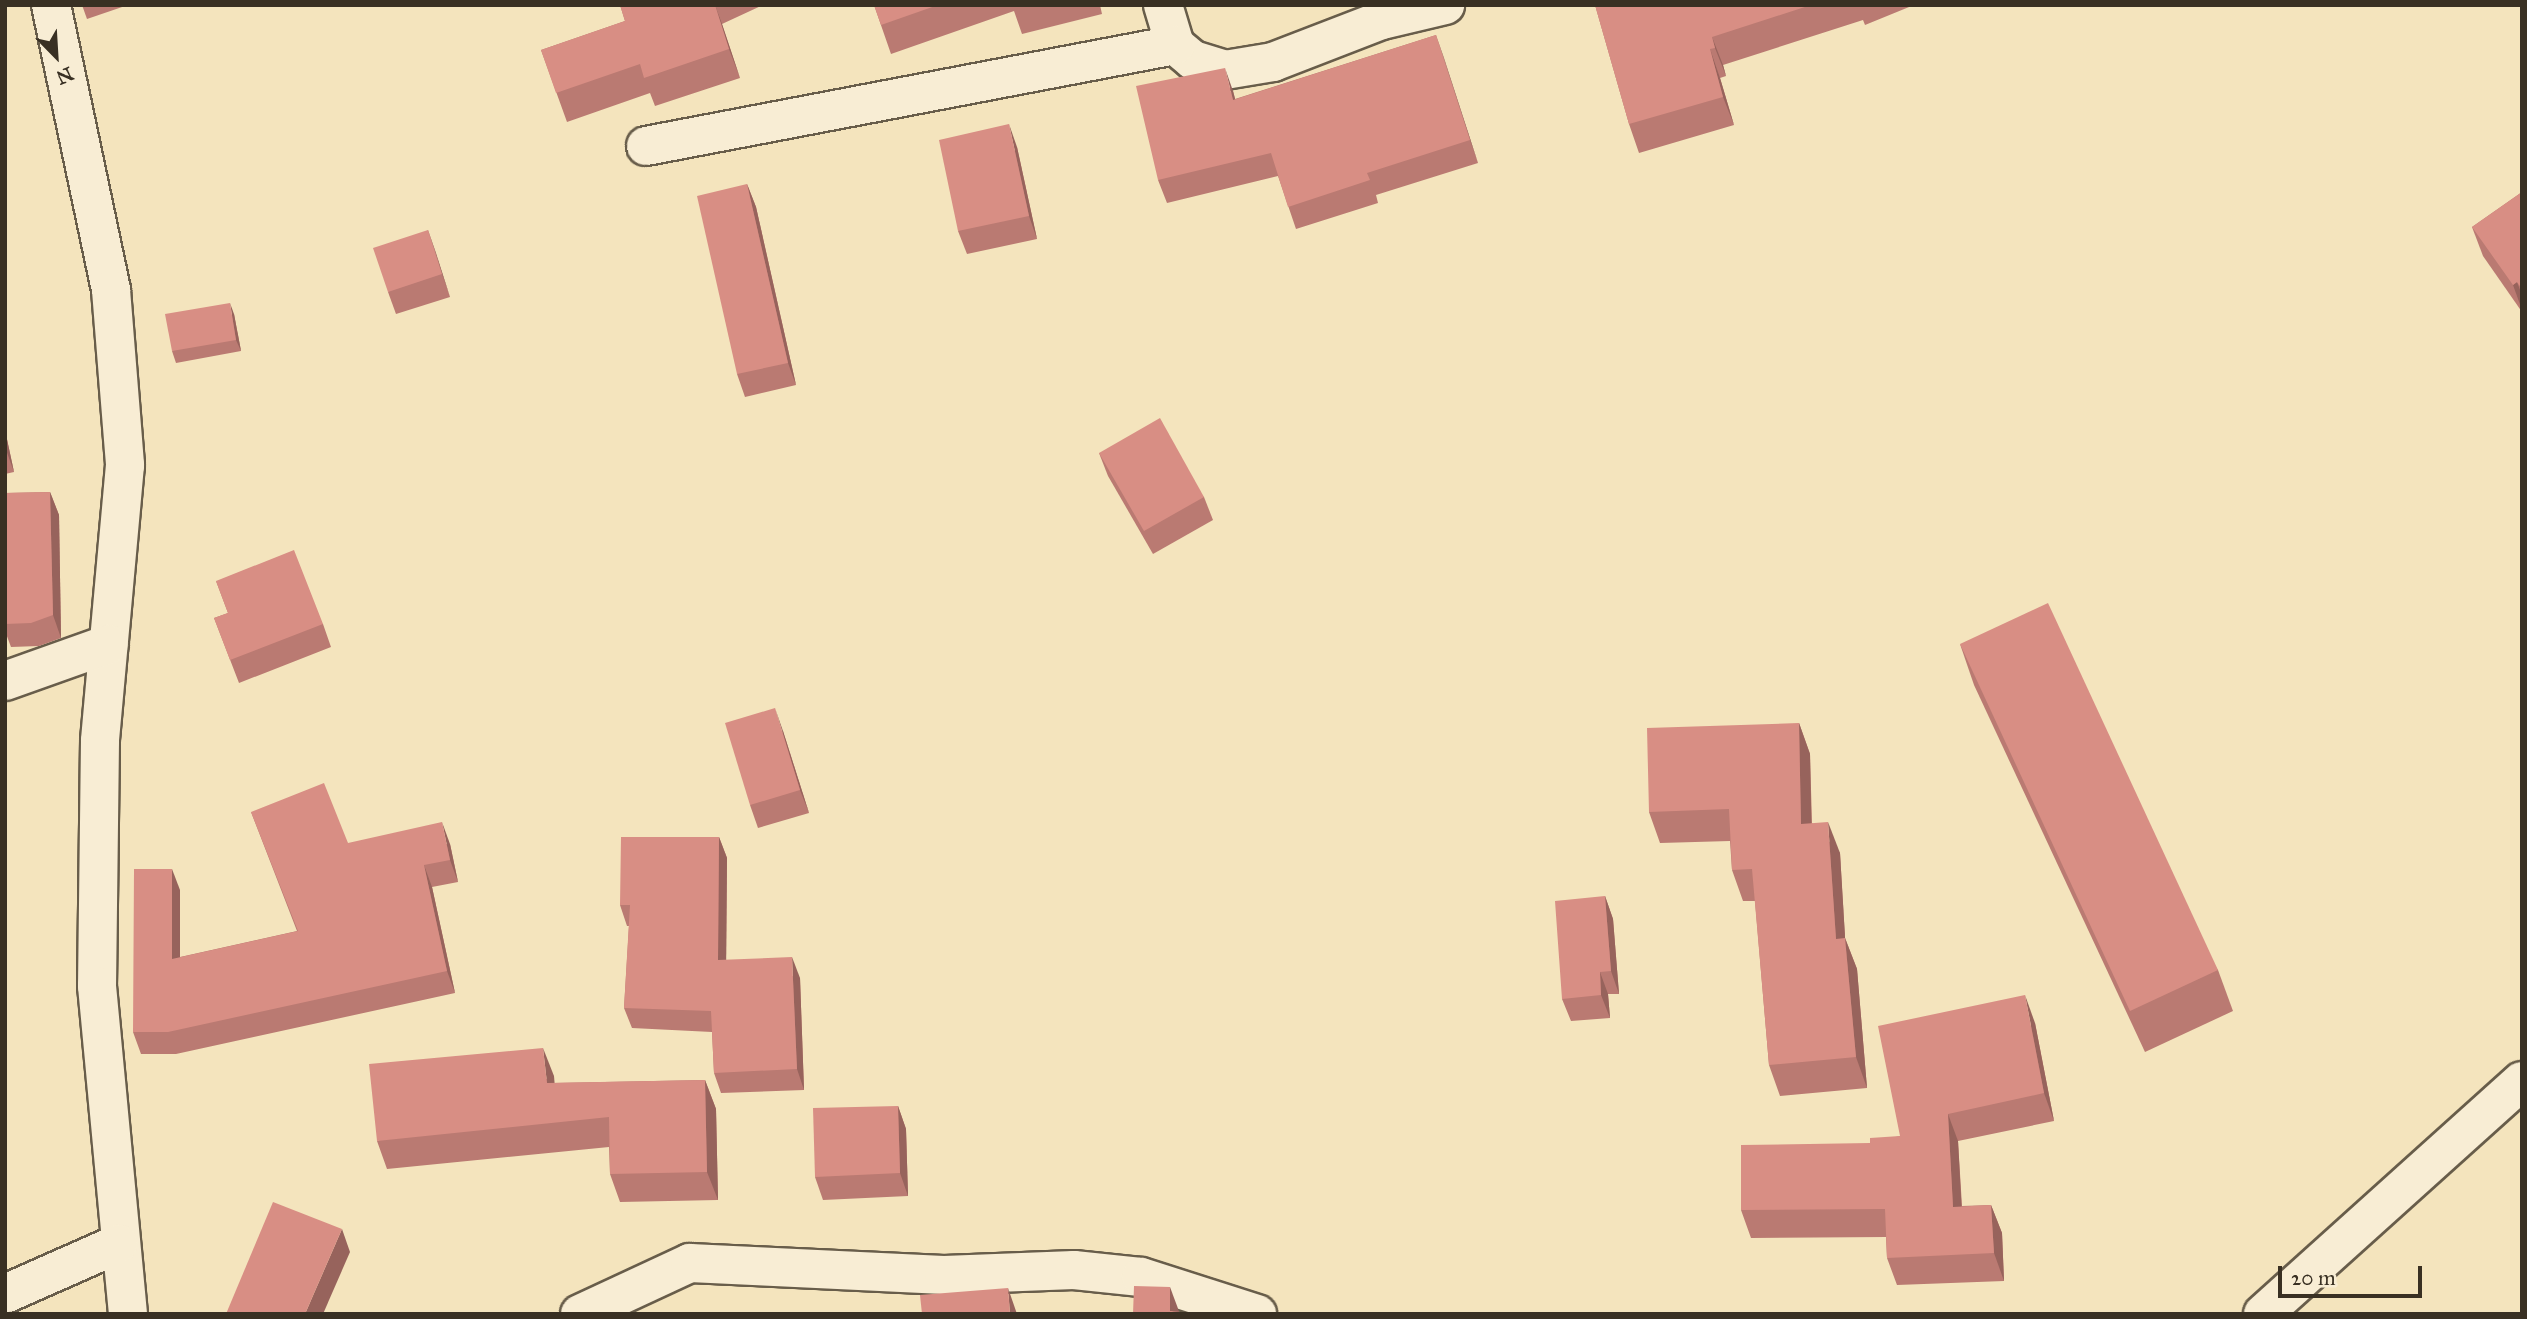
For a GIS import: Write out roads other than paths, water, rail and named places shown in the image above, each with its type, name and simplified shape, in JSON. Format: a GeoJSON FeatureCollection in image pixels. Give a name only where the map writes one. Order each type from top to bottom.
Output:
{"type":"FeatureCollection","features":[{"type":"Feature","properties":{"kind":"street"},"geometry":{"type":"LineString","coordinates":[[51,5],[111,290],[125,465],[100,741],[97,986],[118,1244],[128,1314]]}},
{"type":"Feature","properties":{"kind":"street"},"geometry":{"type":"LineString","coordinates":[[1163,5],[1175,45],[1193,60],[1225,70],[1273,62],[1382,20],[1445,5]]}},
{"type":"Feature","properties":{"kind":"street"},"geometry":{"type":"LineString","coordinates":[[646,146],[1175,45]]}},
{"type":"Feature","properties":{"kind":"street"},"geometry":{"type":"LineString","coordinates":[[5,681],[109,644]]}},
{"type":"Feature","properties":{"kind":"street"},"geometry":{"type":"LineString","coordinates":[[2263,1314],[2522,1081]]}},
{"type":"Feature","properties":{"kind":"street"},"geometry":{"type":"LineString","coordinates":[[5,1294],[118,1244]]}},
{"type":"Feature","properties":{"kind":"street"},"geometry":{"type":"LineString","coordinates":[[580,1314],[690,1263],[944,1275],[1074,1270],[1141,1277],[1257,1314]]}}]}
